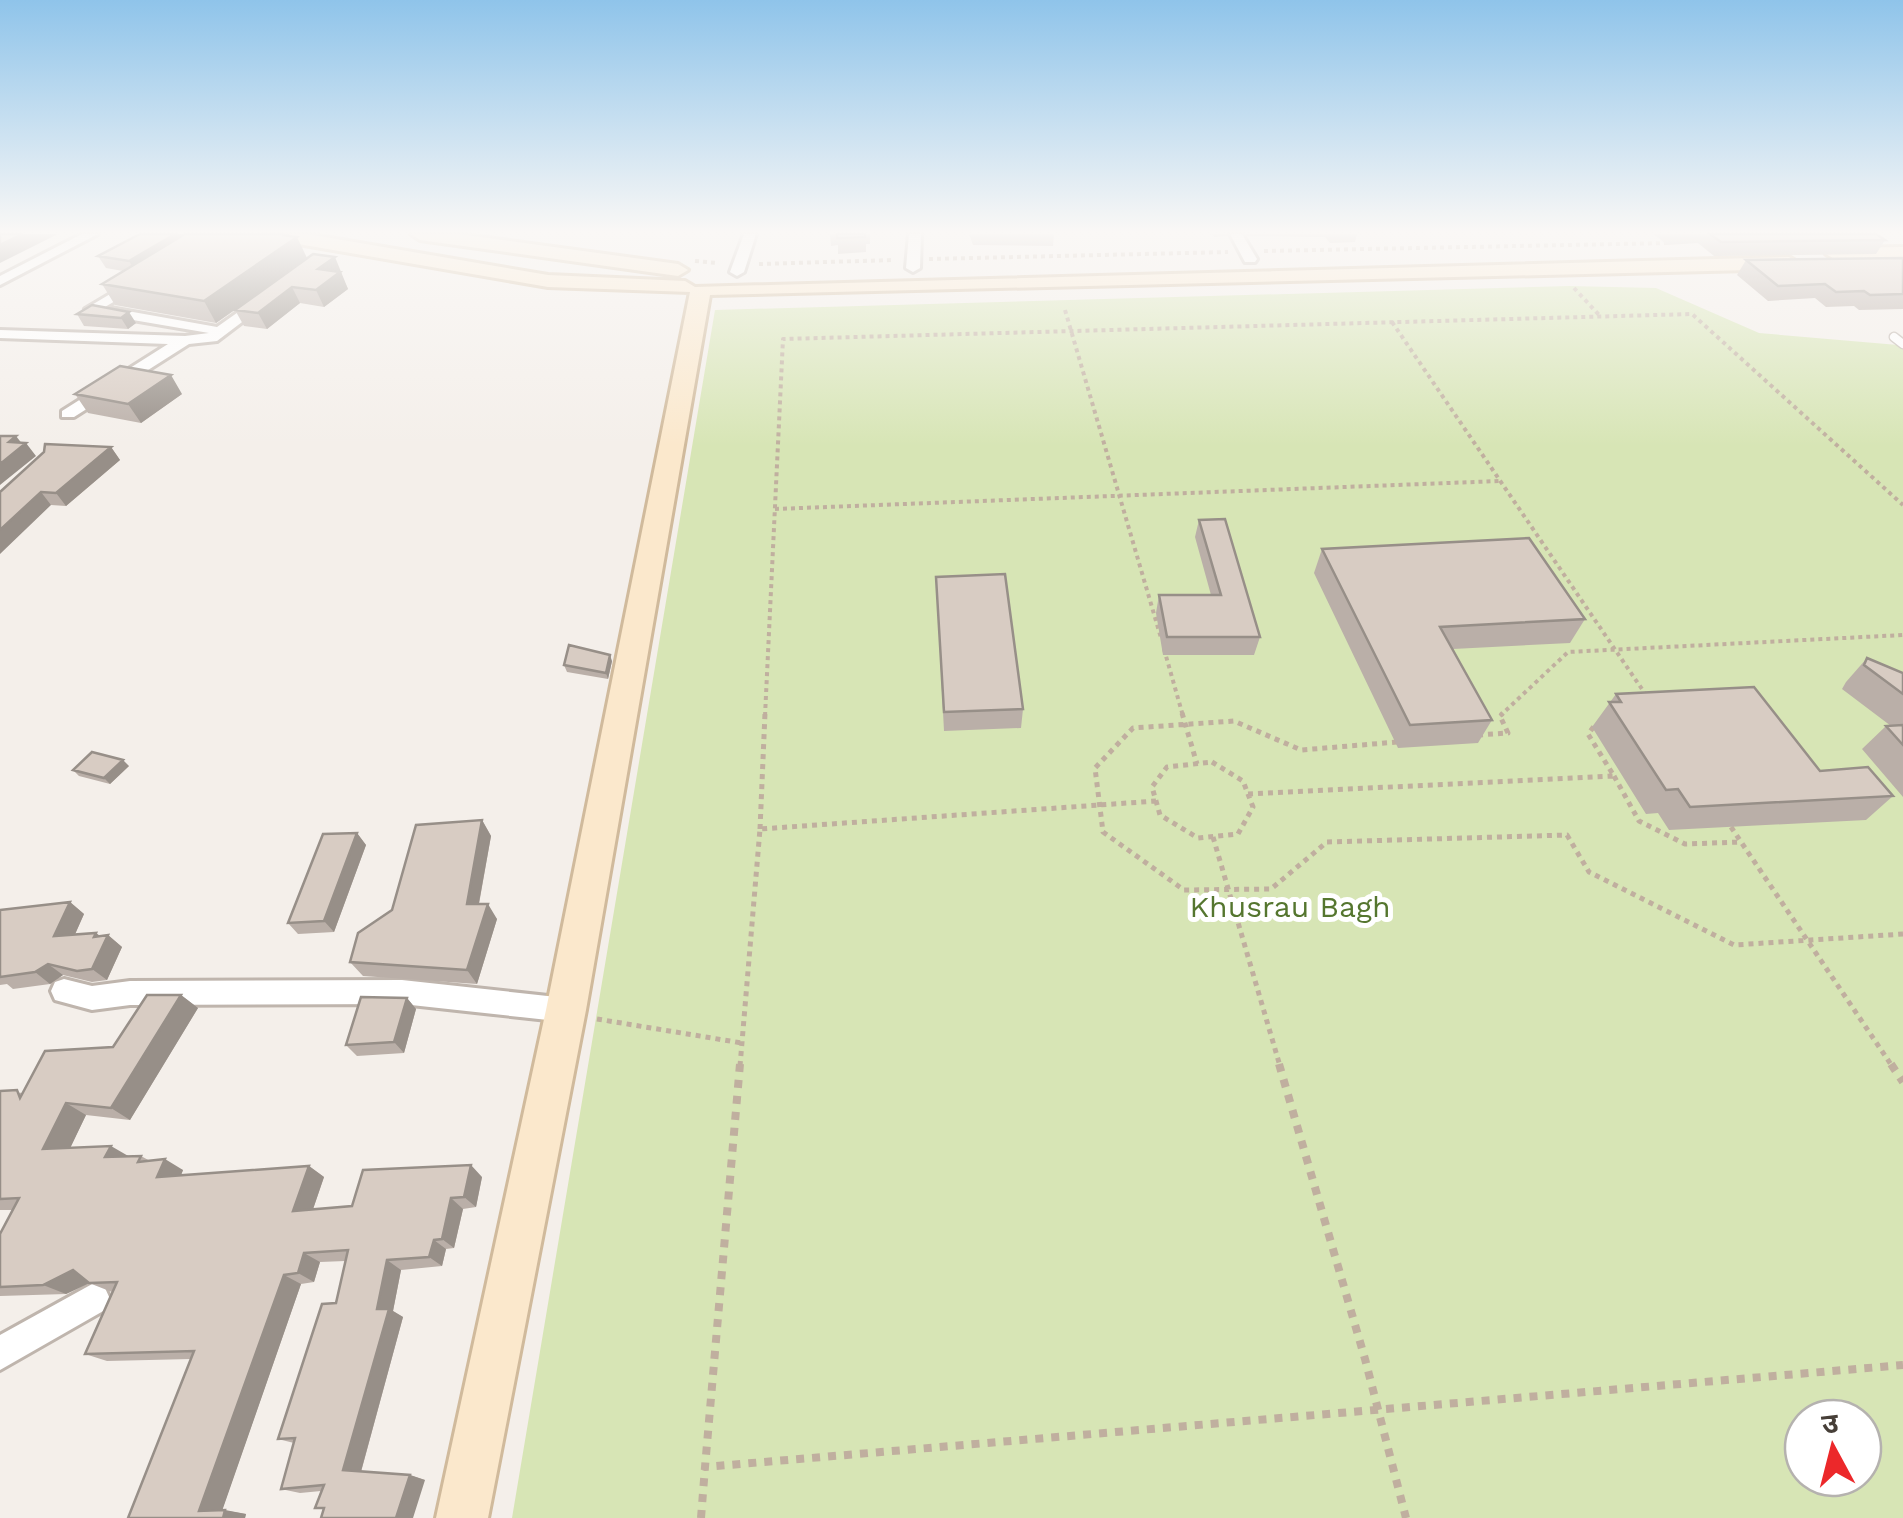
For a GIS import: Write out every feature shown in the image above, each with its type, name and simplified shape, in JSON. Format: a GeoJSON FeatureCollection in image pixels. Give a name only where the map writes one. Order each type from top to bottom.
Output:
{"type":"FeatureCollection","features":[{"type":"Feature","properties":{"kind":"main road"},"geometry":{"type":"LineString","coordinates":[[462,1518],[566,1010],[701,305]]}},
{"type":"Feature","properties":{"kind":"street"},"geometry":{"type":"LineString","coordinates":[[99,305],[92,309],[222,331]]}},
{"type":"Feature","properties":{"kind":"street"},"geometry":{"type":"LineString","coordinates":[[0,334],[212,338],[258,305]]}},
{"type":"Feature","properties":{"kind":"street"},"geometry":{"type":"LineString","coordinates":[[68,414],[184,340]]}},
{"type":"Feature","properties":{"kind":"street"},"geometry":{"type":"LineString","coordinates":[[64,992],[92,998],[130,993],[402,992],[566,1010]]}},
{"type":"Feature","properties":{"kind":"street"},"geometry":{"type":"LineString","coordinates":[[0,1352],[94,1299]]}},
{"type":"Feature","properties":{"kind":"lane"},"geometry":{"type":"LineString","coordinates":[[1903,336],[1894,336],[1903,344]]}},
{"type":"Feature","properties":{"kind":"path"},"geometry":{"type":"LineString","coordinates":[[1590,305],[1600,316]]}},
{"type":"Feature","properties":{"kind":"path"},"geometry":{"type":"LineString","coordinates":[[1064,310],[1197,764]]}},
{"type":"Feature","properties":{"kind":"path"},"geometry":{"type":"LineString","coordinates":[[701,1518],[760,828],[783,339],[1692,314],[1903,505]]}},
{"type":"Feature","properties":{"kind":"path"},"geometry":{"type":"LineString","coordinates":[[1392,322],[1654,706]]}},
{"type":"Feature","properties":{"kind":"path"},"geometry":{"type":"LineString","coordinates":[[775,509],[1500,481]]}},
{"type":"Feature","properties":{"kind":"path"},"geometry":{"type":"LineString","coordinates":[[1470,736],[1508,733],[1500,716],[1568,652],[1903,635]]}},
{"type":"Feature","properties":{"kind":"path"},"geometry":{"type":"LineString","coordinates":[[1414,741],[1301,750],[1234,721],[1133,728],[1095,768],[1103,832],[1184,890],[1270,889],[1328,842],[1566,835],[1590,872],[1734,945],[1903,934]]}},
{"type":"Feature","properties":{"kind":"path"},"geometry":{"type":"LineString","coordinates":[[1598,722],[1588,734],[1639,821],[1685,844],[1742,842]]}},
{"type":"Feature","properties":{"kind":"path"},"geometry":{"type":"LineString","coordinates":[[1212,762],[1243,781],[1253,807],[1238,834],[1198,838],[1160,816],[1152,787],[1167,767],[1197,764],[1212,762]]}},
{"type":"Feature","properties":{"kind":"path"},"geometry":{"type":"LineString","coordinates":[[1248,794],[1614,776]]}},
{"type":"Feature","properties":{"kind":"path"},"geometry":{"type":"LineString","coordinates":[[760,828],[1156,801]]}},
{"type":"Feature","properties":{"kind":"path"},"geometry":{"type":"LineString","coordinates":[[1732,827],[1903,1082]]}},
{"type":"Feature","properties":{"kind":"path"},"geometry":{"type":"LineString","coordinates":[[1214,837],[1365,1359],[1406,1518]]}},
{"type":"Feature","properties":{"kind":"path"},"geometry":{"type":"LineString","coordinates":[[566,1010],[742,1043]]}},
{"type":"Feature","properties":{"kind":"path"},"geometry":{"type":"LineString","coordinates":[[705,1467],[1375,1406],[1903,1366]]}},
{"type":"Feature","properties":{"kind":"green space","name":"Khusrau Bagh"},"geometry":{"type":"Polygon","coordinates":[[[899,305],[1695,305],[1759,333],[1898,345],[1903,349],[1903,1518],[512,1518],[715,310],[899,305]]]}},
{"type":"Feature","properties":{"kind":"building"},"geometry":{"type":"Polygon","coordinates":[[[92,305],[129,312],[121,318],[77,314],[92,305]]]}},
{"type":"Feature","properties":{"kind":"building"},"geometry":{"type":"Polygon","coordinates":[[[242,305],[269,305],[258,313],[235,310],[242,305]]]}},
{"type":"Feature","properties":{"kind":"building"},"geometry":{"type":"Polygon","coordinates":[[[120,366],[171,375],[128,404],[75,394],[120,366]]]}},
{"type":"Feature","properties":{"kind":"building"},"geometry":{"type":"Polygon","coordinates":[[[0,436],[16,436],[9,442],[26,443],[0,464],[0,436]]]}},
{"type":"Feature","properties":{"kind":"building"},"geometry":{"type":"Polygon","coordinates":[[[45,444],[111,447],[56,493],[41,492],[0,530],[0,492],[44,452],[45,444]]]}},
{"type":"Feature","properties":{"kind":"building"},"geometry":{"type":"Polygon","coordinates":[[[1225,519],[1260,637],[1167,637],[1159,595],[1221,595],[1199,520],[1225,519]]]}},
{"type":"Feature","properties":{"kind":"building"},"geometry":{"type":"Polygon","coordinates":[[[1529,538],[1585,619],[1440,627],[1492,720],[1410,725],[1322,549],[1529,538]]]}},
{"type":"Feature","properties":{"kind":"building"},"geometry":{"type":"Polygon","coordinates":[[[1005,574],[1023,709],[944,712],[936,577],[1005,574]]]}},
{"type":"Feature","properties":{"kind":"building"},"geometry":{"type":"Polygon","coordinates":[[[569,645],[610,655],[606,673],[564,665],[569,645]]]}},
{"type":"Feature","properties":{"kind":"building"},"geometry":{"type":"Polygon","coordinates":[[[1867,658],[1903,673],[1903,694],[1864,665],[1867,658]]]}},
{"type":"Feature","properties":{"kind":"building"},"geometry":{"type":"Polygon","coordinates":[[[1754,687],[1820,771],[1868,767],[1893,796],[1690,807],[1678,789],[1666,790],[1609,702],[1621,702],[1616,694],[1754,687]]]}},
{"type":"Feature","properties":{"kind":"building"},"geometry":{"type":"Polygon","coordinates":[[[1903,725],[1903,745],[1886,726],[1903,725]]]}},
{"type":"Feature","properties":{"kind":"building"},"geometry":{"type":"Polygon","coordinates":[[[92,752],[123,760],[104,778],[73,770],[92,752]]]}},
{"type":"Feature","properties":{"kind":"building"},"geometry":{"type":"Polygon","coordinates":[[[482,820],[467,904],[488,904],[467,970],[350,962],[358,933],[392,910],[416,825],[482,820]]]}},
{"type":"Feature","properties":{"kind":"building"},"geometry":{"type":"Polygon","coordinates":[[[357,833],[324,921],[288,923],[323,834],[357,833]]]}},
{"type":"Feature","properties":{"kind":"building"},"geometry":{"type":"Polygon","coordinates":[[[70,902],[54,936],[108,935],[92,969],[77,971],[48,964],[35,972],[0,977],[0,910],[70,902]]]}},
{"type":"Feature","properties":{"kind":"building"},"geometry":{"type":"Polygon","coordinates":[[[147,995],[181,995],[111,1108],[66,1103],[43,1149],[111,1146],[105,1157],[141,1156],[138,1162],[165,1159],[157,1177],[309,1166],[293,1211],[352,1206],[363,1170],[471,1165],[464,1197],[451,1198],[442,1239],[434,1240],[429,1257],[387,1260],[377,1309],[389,1309],[343,1470],[410,1475],[396,1518],[321,1518],[324,1508],[315,1508],[324,1485],[281,1489],[295,1438],[278,1439],[322,1304],[336,1303],[348,1250],[304,1253],[298,1273],[284,1275],[199,1511],[225,1510],[223,1518],[128,1518],[194,1351],[85,1354],[117,1282],[89,1283],[73,1270],[43,1285],[0,1287],[0,1234],[19,1198],[0,1199],[0,1091],[17,1090],[20,1098],[45,1051],[113,1047],[147,995]]]}},
{"type":"Feature","properties":{"kind":"building"},"geometry":{"type":"Polygon","coordinates":[[[361,997],[407,998],[394,1042],[346,1045],[361,997]]]}}]}
